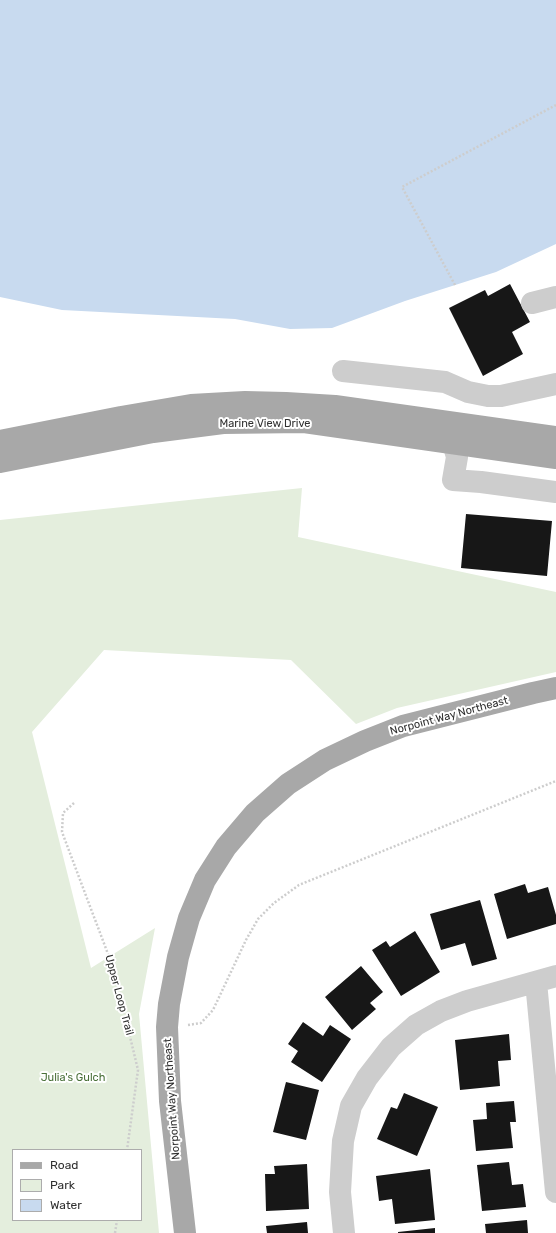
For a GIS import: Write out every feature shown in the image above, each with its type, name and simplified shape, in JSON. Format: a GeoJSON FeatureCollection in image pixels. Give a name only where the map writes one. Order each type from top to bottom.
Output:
{"type":"FeatureCollection","features":[{"type":"Feature","properties":{"kind":"main road","name":"Marine View Drive"},"geometry":{"type":"LineString","coordinates":[[0,441],[191,405],[245,402],[335,406],[556,437]]}},
{"type":"Feature","properties":{"kind":"main road","name":"Marine View Drive"},"geometry":{"type":"LineString","coordinates":[[0,462],[153,432],[223,423],[304,422],[556,458]]}},
{"type":"Feature","properties":{"kind":"main road","name":"Norpoint Way Northeast"},"geometry":{"type":"LineString","coordinates":[[184,1233],[170,1101],[167,1027],[178,957],[189,918],[205,880],[226,847],[255,813],[288,784],[325,760],[364,741],[403,726],[556,688]]}},
{"type":"Feature","properties":{"kind":"street"},"geometry":{"type":"LineString","coordinates":[[532,303],[556,297]]}},
{"type":"Feature","properties":{"kind":"street"},"geometry":{"type":"LineString","coordinates":[[343,371],[445,382],[468,392],[488,396],[501,396],[556,384]]}},
{"type":"Feature","properties":{"kind":"street"},"geometry":{"type":"LineString","coordinates":[[481,426],[488,396]]}},
{"type":"Feature","properties":{"kind":"street"},"geometry":{"type":"LineString","coordinates":[[454,443],[457,457],[453,480],[481,482],[556,492]]}},
{"type":"Feature","properties":{"kind":"street"},"geometry":{"type":"LineString","coordinates":[[344,1233],[340,1192],[343,1141],[351,1106],[367,1078],[391,1048],[416,1025],[441,1011],[467,1001],[546,979],[556,1192]]}},
{"type":"Feature","properties":{"kind":"path"},"geometry":{"type":"LineString","coordinates":[[455,285],[402,187],[556,105]]}},
{"type":"Feature","properties":{"kind":"path"},"geometry":{"type":"LineString","coordinates":[[167,1027],[201,1023],[214,1010],[246,940],[258,919],[274,903],[299,885],[556,782]]}},
{"type":"Feature","properties":{"kind":"path","name":"Upper Loop Trail"},"geometry":{"type":"LineString","coordinates":[[74,803],[63,813],[62,832],[114,970],[138,1070],[127,1149]]}},
{"type":"Feature","properties":{"kind":"path"},"geometry":{"type":"LineString","coordinates":[[116,1233],[117,1221]]}},
{"type":"Feature","properties":{"kind":"green space","name":"Julia's Gulch"},"geometry":{"type":"Polygon","coordinates":[[[302,488],[298,537],[556,592],[556,672],[397,708],[356,724],[291,660],[104,650],[32,732],[91,968],[155,928],[139,1014],[159,1233],[0,1233],[0,520],[302,488]]]}},
{"type":"Feature","properties":{"kind":"water"},"geometry":{"type":"Polygon","coordinates":[[[0,0],[556,0],[556,244],[496,272],[405,301],[332,328],[290,329],[235,319],[62,310],[0,297],[0,0]]]}},
{"type":"Feature","properties":{"kind":"building"},"geometry":{"type":"Polygon","coordinates":[[[510,284],[530,322],[512,332],[523,354],[483,376],[449,308],[485,290],[488,296],[510,284]]]}},
{"type":"Feature","properties":{"kind":"building"},"geometry":{"type":"Polygon","coordinates":[[[466,514],[552,521],[547,576],[461,568],[466,514]]]}},
{"type":"Feature","properties":{"kind":"building"},"geometry":{"type":"Polygon","coordinates":[[[525,884],[528,893],[548,887],[556,915],[556,924],[507,939],[494,894],[525,884]]]}},
{"type":"Feature","properties":{"kind":"building"},"geometry":{"type":"Polygon","coordinates":[[[480,900],[497,959],[472,966],[465,943],[441,950],[430,914],[480,900]]]}},
{"type":"Feature","properties":{"kind":"building"},"geometry":{"type":"Polygon","coordinates":[[[415,931],[440,972],[401,996],[372,950],[386,941],[390,947],[415,931]]]}},
{"type":"Feature","properties":{"kind":"building"},"geometry":{"type":"Polygon","coordinates":[[[361,966],[383,992],[370,1003],[376,1009],[352,1030],[325,997],[361,966]]]}},
{"type":"Feature","properties":{"kind":"building"},"geometry":{"type":"Polygon","coordinates":[[[303,1022],[323,1036],[330,1025],[351,1039],[322,1082],[291,1062],[298,1051],[288,1044],[303,1022]]]}},
{"type":"Feature","properties":{"kind":"building"},"geometry":{"type":"Polygon","coordinates":[[[509,1034],[511,1060],[498,1061],[500,1086],[460,1090],[455,1040],[509,1034]]]}},
{"type":"Feature","properties":{"kind":"building"},"geometry":{"type":"Polygon","coordinates":[[[286,1082],[319,1090],[306,1140],[273,1132],[286,1082]]]}},
{"type":"Feature","properties":{"kind":"building"},"geometry":{"type":"Polygon","coordinates":[[[404,1093],[438,1107],[417,1156],[377,1139],[391,1107],[397,1109],[404,1093]]]}},
{"type":"Feature","properties":{"kind":"building"},"geometry":{"type":"Polygon","coordinates":[[[514,1101],[516,1122],[510,1122],[513,1148],[476,1151],[473,1120],[487,1119],[486,1103],[514,1101]]]}},
{"type":"Feature","properties":{"kind":"building"},"geometry":{"type":"Polygon","coordinates":[[[509,1162],[512,1185],[523,1184],[526,1207],[482,1211],[477,1165],[509,1162]]]}},
{"type":"Feature","properties":{"kind":"building"},"geometry":{"type":"Polygon","coordinates":[[[307,1164],[309,1209],[266,1211],[265,1174],[275,1174],[274,1166],[307,1164]]]}},
{"type":"Feature","properties":{"kind":"building"},"geometry":{"type":"Polygon","coordinates":[[[430,1169],[435,1220],[395,1224],[392,1199],[379,1201],[376,1176],[430,1169]]]}},
{"type":"Feature","properties":{"kind":"building"},"geometry":{"type":"Polygon","coordinates":[[[527,1220],[528,1233],[486,1233],[485,1224],[527,1220]]]}},
{"type":"Feature","properties":{"kind":"building"},"geometry":{"type":"Polygon","coordinates":[[[307,1222],[308,1233],[267,1233],[266,1226],[307,1222]]]}},
{"type":"Feature","properties":{"kind":"building"},"geometry":{"type":"Polygon","coordinates":[[[435,1228],[435,1233],[398,1233],[398,1232],[435,1228]]]}}]}
